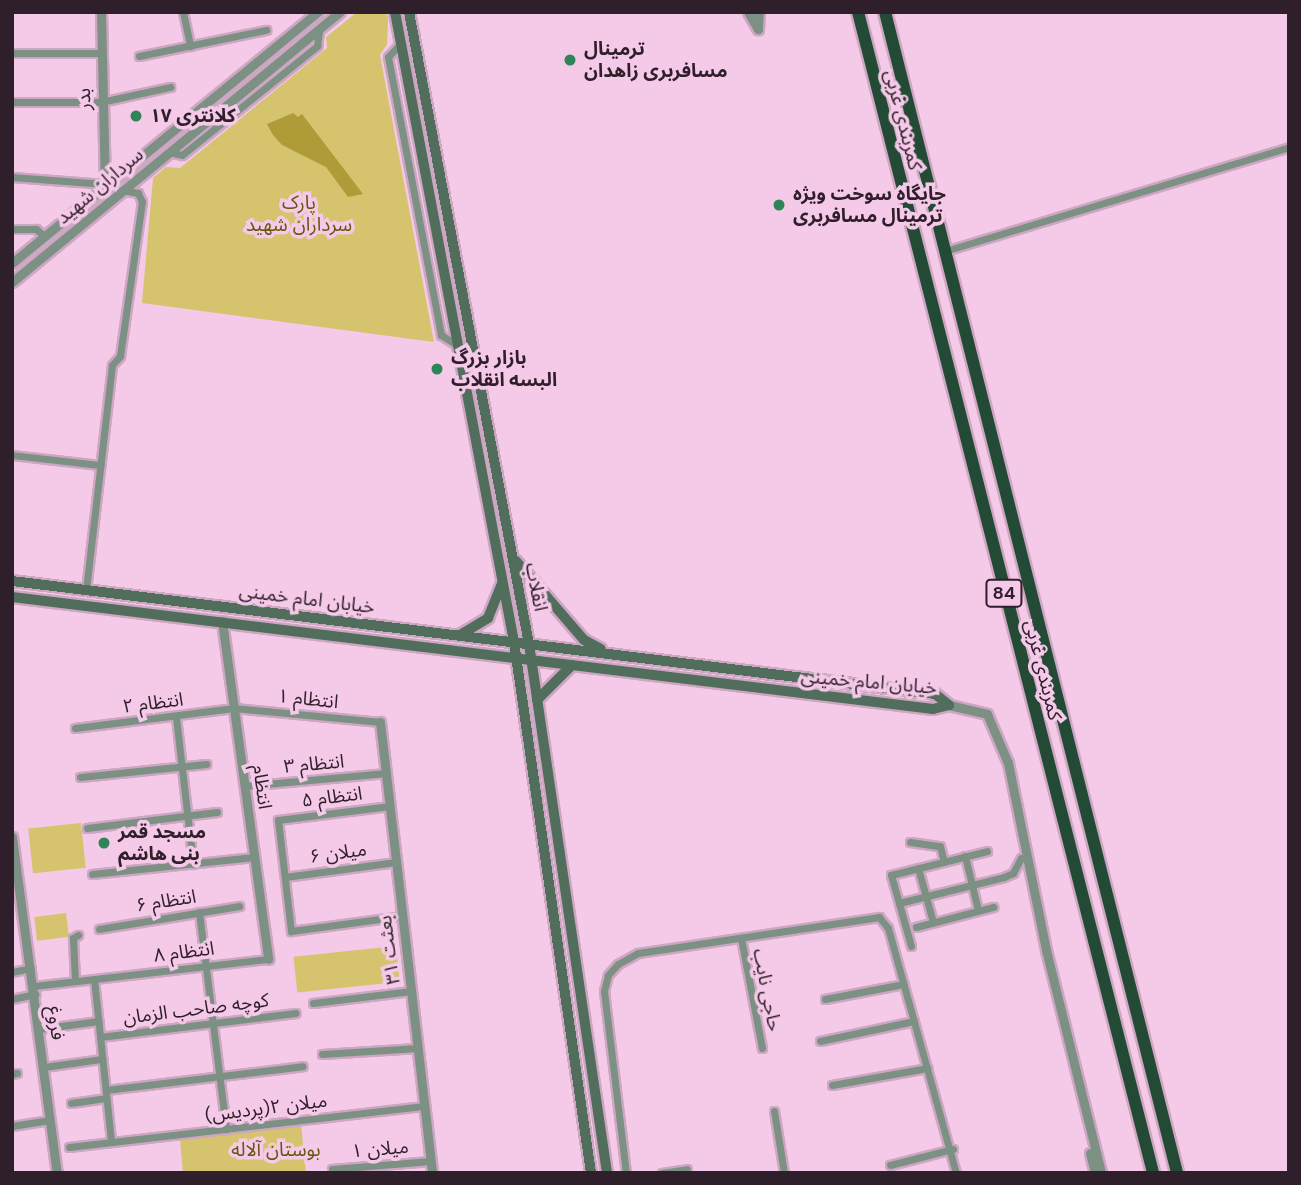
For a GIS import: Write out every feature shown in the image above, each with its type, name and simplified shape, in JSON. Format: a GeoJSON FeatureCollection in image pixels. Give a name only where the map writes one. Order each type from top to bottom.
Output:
{"type":"FeatureCollection","features":[{"type":"Feature","properties":{"kind":"highway","name":"کمربندی غربی"},"geometry":{"type":"LineString","coordinates":[[858,12],[1153,1173]]}},
{"type":"Feature","properties":{"kind":"highway","name":"کمربندی غربی"},"geometry":{"type":"LineString","coordinates":[[886,12],[1177,1173]]}},
{"type":"Feature","properties":{"kind":"main road","name":"انقلاب"},"geometry":{"type":"LineString","coordinates":[[395,12],[514,642],[591,1173]]}},
{"type":"Feature","properties":{"kind":"main road","name":"انقلاب"},"geometry":{"type":"LineString","coordinates":[[410,12],[529,644],[607,1173]]}},
{"type":"Feature","properties":{"kind":"main road"},"geometry":{"type":"LineString","coordinates":[[512,555],[533,585],[584,640],[613,654]]}},
{"type":"Feature","properties":{"kind":"main road"},"geometry":{"type":"LineString","coordinates":[[460,635],[488,618],[503,580]]}},
{"type":"Feature","properties":{"kind":"main road","name":"خیابان امام خمینی"},"geometry":{"type":"LineString","coordinates":[[12,581],[934,694],[949,705]]}},
{"type":"Feature","properties":{"kind":"main road"},"geometry":{"type":"LineString","coordinates":[[69,603],[71,588]]}},
{"type":"Feature","properties":{"kind":"main road","name":"خیابان امام خمینی"},"geometry":{"type":"LineString","coordinates":[[12,597],[933,709],[949,705]]}},
{"type":"Feature","properties":{"kind":"main road"},"geometry":{"type":"LineString","coordinates":[[537,700],[572,665]]}},
{"type":"Feature","properties":{"kind":"main road"},"geometry":{"type":"LineString","coordinates":[[519,687],[535,685]]}},
{"type":"Feature","properties":{"kind":"main road"},"geometry":{"type":"LineString","coordinates":[[564,997],[581,994]]}},
{"type":"Feature","properties":{"kind":"street","name":"بدر"},"geometry":{"type":"LineString","coordinates":[[102,12],[101,102],[105,184]]}},
{"type":"Feature","properties":{"kind":"street"},"geometry":{"type":"LineString","coordinates":[[183,12],[190,46]]}},
{"type":"Feature","properties":{"kind":"street","name":"سرداران شهید"},"geometry":{"type":"LineString","coordinates":[[12,263],[105,184],[219,97],[318,12]]}},
{"type":"Feature","properties":{"kind":"street","name":"سرداران شهید"},"geometry":{"type":"LineString","coordinates":[[12,282],[340,12]]}},
{"type":"Feature","properties":{"kind":"street"},"geometry":{"type":"LineString","coordinates":[[748,12],[758,29],[759,12]]}},
{"type":"Feature","properties":{"kind":"street"},"geometry":{"type":"LineString","coordinates":[[139,56],[266,30]]}},
{"type":"Feature","properties":{"kind":"street"},"geometry":{"type":"LineString","coordinates":[[401,43],[388,57],[441,335],[460,347]]}},
{"type":"Feature","properties":{"kind":"street"},"geometry":{"type":"LineString","coordinates":[[12,52],[102,52]]}},
{"type":"Feature","properties":{"kind":"street"},"geometry":{"type":"LineString","coordinates":[[12,102],[101,102],[170,87]]}},
{"type":"Feature","properties":{"kind":"street"},"geometry":{"type":"LineString","coordinates":[[946,251],[1289,146]]}},
{"type":"Feature","properties":{"kind":"street"},"geometry":{"type":"LineString","coordinates":[[12,177],[105,184]]}},
{"type":"Feature","properties":{"kind":"street"},"geometry":{"type":"LineString","coordinates":[[86,590],[112,365],[120,356],[142,202],[138,193],[122,191]]}},
{"type":"Feature","properties":{"kind":"street"},"geometry":{"type":"LineString","coordinates":[[12,229],[36,229],[44,236]]}},
{"type":"Feature","properties":{"kind":"street"},"geometry":{"type":"LineString","coordinates":[[22,256],[32,266]]}},
{"type":"Feature","properties":{"kind":"street"},"geometry":{"type":"LineString","coordinates":[[12,455],[100,465]]}},
{"type":"Feature","properties":{"kind":"street","name":"انتظام"},"geometry":{"type":"LineString","coordinates":[[222,621],[268,959]]}},
{"type":"Feature","properties":{"kind":"street"},"geometry":{"type":"LineString","coordinates":[[949,705],[987,715],[999,738],[1101,1173]]}},
{"type":"Feature","properties":{"kind":"street","name":"انتظام ۲"},"geometry":{"type":"LineString","coordinates":[[75,728],[234,708]]}},
{"type":"Feature","properties":{"kind":"street","name":"انتظام ۱"},"geometry":{"type":"LineString","coordinates":[[234,708],[380,722]]}},
{"type":"Feature","properties":{"kind":"street"},"geometry":{"type":"LineString","coordinates":[[176,716],[193,864]]}},
{"type":"Feature","properties":{"kind":"street","name":"بعثت ۳۱"},"geometry":{"type":"LineString","coordinates":[[380,722],[432,1173]]}},
{"type":"Feature","properties":{"kind":"street"},"geometry":{"type":"LineString","coordinates":[[999,738],[1021,859],[1095,1173]]}},
{"type":"Feature","properties":{"kind":"street"},"geometry":{"type":"LineString","coordinates":[[80,777],[206,764]]}},
{"type":"Feature","properties":{"kind":"street","name":"انتظام ۳"},"geometry":{"type":"LineString","coordinates":[[244,786],[386,773]]}},
{"type":"Feature","properties":{"kind":"street","name":"انتظام ۵"},"geometry":{"type":"LineString","coordinates":[[285,877],[278,820],[390,806]]}},
{"type":"Feature","properties":{"kind":"street"},"geometry":{"type":"LineString","coordinates":[[87,828],[216,811]]}},
{"type":"Feature","properties":{"kind":"street","name":"فروغ"},"geometry":{"type":"LineString","coordinates":[[12,837],[16,904],[31,968],[57,1173]]}},
{"type":"Feature","properties":{"kind":"street"},"geometry":{"type":"LineString","coordinates":[[911,842],[940,846],[944,862]]}},
{"type":"Feature","properties":{"kind":"street"},"geometry":{"type":"LineString","coordinates":[[911,946],[891,875],[987,851]]}},
{"type":"Feature","properties":{"kind":"street"},"geometry":{"type":"LineString","coordinates":[[965,856],[978,910]]}},
{"type":"Feature","properties":{"kind":"street"},"geometry":{"type":"LineString","coordinates":[[92,874],[254,857]]}},
{"type":"Feature","properties":{"kind":"street"},"geometry":{"type":"LineString","coordinates":[[899,903],[1013,873],[1021,859]]}},
{"type":"Feature","properties":{"kind":"street","name":"میلان ۶"},"geometry":{"type":"LineString","coordinates":[[285,877],[396,862]]}},
{"type":"Feature","properties":{"kind":"street"},"geometry":{"type":"LineString","coordinates":[[918,868],[933,922]]}},
{"type":"Feature","properties":{"kind":"street"},"geometry":{"type":"LineString","coordinates":[[285,877],[291,931],[402,916]]}},
{"type":"Feature","properties":{"kind":"street","name":"انتظام ۶"},"geometry":{"type":"LineString","coordinates":[[99,929],[239,905]]}},
{"type":"Feature","properties":{"kind":"street"},"geometry":{"type":"LineString","coordinates":[[916,927],[993,906]]}},
{"type":"Feature","properties":{"kind":"street"},"geometry":{"type":"LineString","coordinates":[[199,912],[226,1129]]}},
{"type":"Feature","properties":{"kind":"street"},"geometry":{"type":"LineString","coordinates":[[626,1173],[604,991],[608,975],[638,953],[879,917],[888,928],[953,1149],[956,1173]]}},
{"type":"Feature","properties":{"kind":"street"},"geometry":{"type":"LineString","coordinates":[[75,981],[73,938],[78,934]]}},
{"type":"Feature","properties":{"kind":"street","name":"حاجی نایب"},"geometry":{"type":"LineString","coordinates":[[741,938],[762,1048]]}},
{"type":"Feature","properties":{"kind":"street","name":"انتظام ۸"},"geometry":{"type":"LineString","coordinates":[[12,999],[34,990],[75,981],[268,959]]}},
{"type":"Feature","properties":{"kind":"street"},"geometry":{"type":"LineString","coordinates":[[12,972],[31,968]]}},
{"type":"Feature","properties":{"kind":"street"},"geometry":{"type":"LineString","coordinates":[[94,979],[111,1142]]}},
{"type":"Feature","properties":{"kind":"street"},"geometry":{"type":"LineString","coordinates":[[825,999],[904,984]]}},
{"type":"Feature","properties":{"kind":"street"},"geometry":{"type":"LineString","coordinates":[[313,1003],[411,991]]}},
{"type":"Feature","properties":{"kind":"street","name":"کوچه صاحب الزمان"},"geometry":{"type":"LineString","coordinates":[[100,1037],[296,1013]]}},
{"type":"Feature","properties":{"kind":"street"},"geometry":{"type":"LineString","coordinates":[[39,1029],[99,1021]]}},
{"type":"Feature","properties":{"kind":"street"},"geometry":{"type":"LineString","coordinates":[[820,1041],[914,1021]]}},
{"type":"Feature","properties":{"kind":"street"},"geometry":{"type":"LineString","coordinates":[[323,1054],[418,1048]]}},
{"type":"Feature","properties":{"kind":"street"},"geometry":{"type":"LineString","coordinates":[[44,1067],[102,1059]]}},
{"type":"Feature","properties":{"kind":"street"},"geometry":{"type":"LineString","coordinates":[[71,1103],[106,1094],[303,1066]]}},
{"type":"Feature","properties":{"kind":"street"},"geometry":{"type":"LineString","coordinates":[[832,1085],[927,1068]]}},
{"type":"Feature","properties":{"kind":"street","name":"میلان ۲(پردیس)"},"geometry":{"type":"LineString","coordinates":[[69,1147],[425,1106]]}},
{"type":"Feature","properties":{"kind":"street"},"geometry":{"type":"LineString","coordinates":[[774,1111],[784,1173]]}},
{"type":"Feature","properties":{"kind":"street"},"geometry":{"type":"LineString","coordinates":[[12,1126],[50,1120]]}},
{"type":"Feature","properties":{"kind":"street"},"geometry":{"type":"LineString","coordinates":[[601,1134],[620,1132]]}},
{"type":"Feature","properties":{"kind":"street"},"geometry":{"type":"LineString","coordinates":[[890,1165],[953,1149]]}},
{"type":"Feature","properties":{"kind":"street","name":"میلان ۱"},"geometry":{"type":"LineString","coordinates":[[332,1169],[431,1161]]}},
{"type":"Feature","properties":{"kind":"street"},"geometry":{"type":"LineString","coordinates":[[662,1173],[687,1169]]}},
{"type":"Feature","properties":{"kind":"green space","name":"پارک سرداران شهید"},"geometry":{"type":"Polygon","coordinates":[[[357,12],[385,12],[388,17],[387,44],[380,55],[434,342],[142,303],[153,178],[166,167],[180,168],[327,48],[326,37],[357,12]]]}},
{"type":"Feature","properties":{"kind":"green space"},"geometry":{"type":"Polygon","coordinates":[[[81,823],[86,868],[33,873],[28,829],[81,823]]]}},
{"type":"Feature","properties":{"kind":"green space"},"geometry":{"type":"Polygon","coordinates":[[[66,913],[69,937],[37,941],[34,917],[66,913]]]}},
{"type":"Feature","properties":{"kind":"green space"},"geometry":{"type":"Polygon","coordinates":[[[396,946],[400,982],[297,993],[294,957],[396,946]]]}},
{"type":"Feature","properties":{"kind":"green space","name":"بوستان آلاله"},"geometry":{"type":"Polygon","coordinates":[[[301,1124],[306,1173],[183,1173],[180,1139],[301,1124]]]}},
{"type":"Feature","properties":{"kind":"shaded area"},"geometry":{"type":"Polygon","coordinates":[[[293,113],[298,117],[302,114],[363,194],[348,197],[326,167],[282,145],[273,135],[267,124],[293,113]]]}},
{"type":"Feature","properties":{"kind":"place","name":"ترمینال مسافربری زاهدان"},"geometry":{"type":"Point","coordinates":[570,60]}},
{"type":"Feature","properties":{"kind":"place","name":"کلانتری ۱۷"},"geometry":{"type":"Point","coordinates":[136,116]}},
{"type":"Feature","properties":{"kind":"place","name":"جایگاه سوخت ویژه ترمینال مسافربری"},"geometry":{"type":"Point","coordinates":[779,205]}},
{"type":"Feature","properties":{"kind":"place","name":"بازار بزرگ البسه انقلاب"},"geometry":{"type":"Point","coordinates":[437,369]}},
{"type":"Feature","properties":{"kind":"place","name":"مسجد قمر بنی هاشم"},"geometry":{"type":"Point","coordinates":[104,843]}}]}
